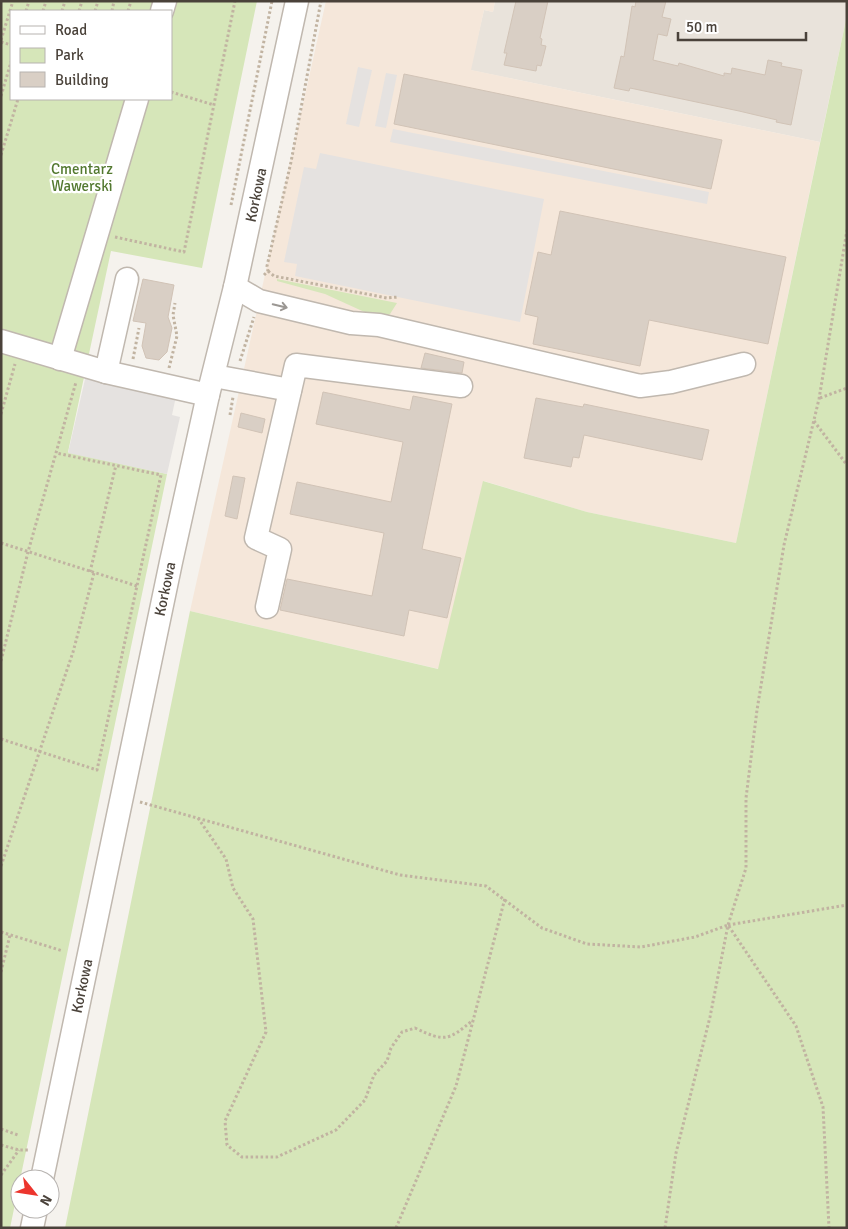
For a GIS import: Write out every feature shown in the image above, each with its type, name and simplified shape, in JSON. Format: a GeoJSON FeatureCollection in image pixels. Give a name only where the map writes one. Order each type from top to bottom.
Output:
{"type":"FeatureCollection","features":[{"type":"Feature","properties":{"kind":"street","name":"Korkowa"},"geometry":{"type":"LineString","coordinates":[[44,1169],[211,385],[235,287],[297,1]]}},
{"type":"Feature","properties":{"kind":"street"},"geometry":{"type":"LineString","coordinates":[[70,362],[97,233],[137,100]]}},
{"type":"Feature","properties":{"kind":"street"},"geometry":{"type":"LineString","coordinates":[[106,372],[127,279]]}},
{"type":"Feature","properties":{"kind":"street"},"geometry":{"type":"LineString","coordinates":[[235,287],[259,301],[351,323],[379,325],[640,386],[671,382],[744,364]]}},
{"type":"Feature","properties":{"kind":"street"},"geometry":{"type":"LineString","coordinates":[[10,344],[106,372],[211,385],[290,390]]}},
{"type":"Feature","properties":{"kind":"street"},"geometry":{"type":"LineString","coordinates":[[267,607],[280,549],[256,538],[296,365],[461,386]]}},
{"type":"Feature","properties":{"kind":"path"},"geometry":{"type":"LineString","coordinates":[[97,233],[184,252],[236,1]]}},
{"type":"Feature","properties":{"kind":"path"},"geometry":{"type":"LineString","coordinates":[[321,1],[291,162],[267,266],[268,271],[274,276],[387,298],[398,297]]}},
{"type":"Feature","properties":{"kind":"path"},"geometry":{"type":"LineString","coordinates":[[1,41],[10,11]]}},
{"type":"Feature","properties":{"kind":"path"},"geometry":{"type":"LineString","coordinates":[[1,96],[10,65]]}},
{"type":"Feature","properties":{"kind":"path"},"geometry":{"type":"LineString","coordinates":[[172,92],[214,105]]}},
{"type":"Feature","properties":{"kind":"path"},"geometry":{"type":"LineString","coordinates":[[1,155],[18,100]]}},
{"type":"Feature","properties":{"kind":"path"},"geometry":{"type":"LineString","coordinates":[[665,1228],[676,1153],[710,1017],[728,925],[746,868],[747,788],[757,710],[784,545],[819,399],[847,230]]}},
{"type":"Feature","properties":{"kind":"path"},"geometry":{"type":"LineString","coordinates":[[264,275],[268,271]]}},
{"type":"Feature","properties":{"kind":"path"},"geometry":{"type":"LineString","coordinates":[[167,376],[177,336],[173,315],[176,303]]}},
{"type":"Feature","properties":{"kind":"path"},"geometry":{"type":"LineString","coordinates":[[1,414],[10,344]]}},
{"type":"Feature","properties":{"kind":"path"},"geometry":{"type":"LineString","coordinates":[[1,661],[28,552],[56,453],[70,362]]}},
{"type":"Feature","properties":{"kind":"path"},"geometry":{"type":"LineString","coordinates":[[819,399],[847,388]]}},
{"type":"Feature","properties":{"kind":"path"},"geometry":{"type":"LineString","coordinates":[[814,421],[847,465]]}},
{"type":"Feature","properties":{"kind":"path"},"geometry":{"type":"LineString","coordinates":[[1,739],[97,770],[161,475],[56,453]]}},
{"type":"Feature","properties":{"kind":"path"},"geometry":{"type":"LineString","coordinates":[[90,572],[116,465]]}},
{"type":"Feature","properties":{"kind":"path"},"geometry":{"type":"LineString","coordinates":[[1,543],[137,586]]}},
{"type":"Feature","properties":{"kind":"path"},"geometry":{"type":"LineString","coordinates":[[1,866],[73,652],[94,573]]}},
{"type":"Feature","properties":{"kind":"path"},"geometry":{"type":"LineString","coordinates":[[123,797],[400,874],[486,886],[505,898],[542,928],[587,944],[641,947],[695,937],[728,925],[847,905]]}},
{"type":"Feature","properties":{"kind":"path"},"geometry":{"type":"LineString","coordinates":[[198,818],[226,859],[233,888],[253,919],[266,1032],[225,1121],[227,1145],[242,1157],[277,1156],[336,1130],[365,1100],[374,1075],[387,1061],[391,1048],[402,1032],[415,1028],[437,1038],[454,1036],[473,1020]]}},
{"type":"Feature","properties":{"kind":"path"},"geometry":{"type":"LineString","coordinates":[[396,1228],[456,1086],[505,898]]}},
{"type":"Feature","properties":{"kind":"path"},"geometry":{"type":"LineString","coordinates":[[728,925],[796,1026],[823,1107],[830,1228]]}},
{"type":"Feature","properties":{"kind":"path"},"geometry":{"type":"LineString","coordinates":[[1,932],[63,950]]}},
{"type":"Feature","properties":{"kind":"path"},"geometry":{"type":"LineString","coordinates":[[1,972],[10,935]]}},
{"type":"Feature","properties":{"kind":"path"},"geometry":{"type":"LineString","coordinates":[[1,1129],[18,1135]]}},
{"type":"Feature","properties":{"kind":"path"},"geometry":{"type":"LineString","coordinates":[[1,1144],[19,1150],[2,1173]]}},
{"type":"Feature","properties":{"kind":"shaded area"},"geometry":{"type":"Polygon","coordinates":[[[326,1],[495,1],[493,12],[484,10],[471,70],[820,142],[736,543],[587,512],[484,481],[439,669],[190,611],[326,1]]]}},
{"type":"Feature","properties":{"kind":"shaded area"},"geometry":{"type":"Polygon","coordinates":[[[495,1],[847,1],[847,15],[820,142],[470,70],[484,10],[493,12],[495,1]]]}},
{"type":"Feature","properties":{"kind":"shaded area"},"geometry":{"type":"Polygon","coordinates":[[[358,67],[372,70],[359,127],[346,124],[358,67]]]}},
{"type":"Feature","properties":{"kind":"shaded area"},"geometry":{"type":"Polygon","coordinates":[[[386,73],[397,75],[386,128],[375,126],[386,73]]]}},
{"type":"Feature","properties":{"kind":"shaded area"},"geometry":{"type":"Polygon","coordinates":[[[393,129],[709,192],[707,204],[390,142],[393,129]]]}},
{"type":"Feature","properties":{"kind":"shaded area"},"geometry":{"type":"Polygon","coordinates":[[[320,153],[544,199],[520,322],[295,276],[297,264],[284,262],[304,167],[316,169],[320,153]]]}},
{"type":"Feature","properties":{"kind":"shaded area"},"geometry":{"type":"Polygon","coordinates":[[[86,375],[176,396],[172,415],[180,417],[167,474],[68,453],[86,375]]]}},
{"type":"Feature","properties":{"kind":"green space","name":"Cmentarz Wawerski"},"geometry":{"type":"Polygon","coordinates":[[[1,1],[257,1],[202,268],[111,251],[68,452],[167,474],[22,1169],[10,1169],[10,1219],[12,1219],[10,1228],[1,1228],[1,1]]]}},
{"type":"Feature","properties":{"kind":"green space"},"geometry":{"type":"Polygon","coordinates":[[[847,15],[847,1228],[65,1228],[190,611],[438,669],[483,481],[587,512],[736,543],[847,15]]]}},
{"type":"Feature","properties":{"kind":"green space"},"geometry":{"type":"Polygon","coordinates":[[[277,279],[397,303],[390,314],[383,317],[371,315],[325,294],[277,281],[277,279]]]}},
{"type":"Feature","properties":{"kind":"building"},"geometry":{"type":"Polygon","coordinates":[[[516,1],[548,1],[540,38],[542,39],[541,45],[546,46],[541,66],[537,65],[536,71],[504,65],[507,53],[504,53],[516,1]]]}},
{"type":"Feature","properties":{"kind":"building"},"geometry":{"type":"Polygon","coordinates":[[[636,1],[666,1],[662,17],[671,19],[667,36],[658,34],[653,60],[678,66],[679,63],[724,76],[724,73],[731,74],[732,68],[765,75],[768,60],[782,63],[781,66],[802,70],[791,125],[739,111],[630,88],[629,91],[614,88],[621,56],[624,57],[632,6],[635,7],[636,1]]]}},
{"type":"Feature","properties":{"kind":"building"},"geometry":{"type":"Polygon","coordinates":[[[404,74],[722,140],[711,189],[394,124],[404,74]]]}},
{"type":"Feature","properties":{"kind":"building"},"geometry":{"type":"Polygon","coordinates":[[[560,211],[786,257],[768,344],[649,320],[640,366],[533,344],[538,317],[525,314],[538,252],[551,255],[560,211]]]}},
{"type":"Feature","properties":{"kind":"building"},"geometry":{"type":"Polygon","coordinates":[[[143,279],[174,285],[168,317],[172,328],[167,352],[159,360],[146,358],[142,346],[146,323],[133,321],[143,279]]]}},
{"type":"Feature","properties":{"kind":"building"},"geometry":{"type":"Polygon","coordinates":[[[425,353],[464,362],[462,373],[421,368],[425,353]]]}},
{"type":"Feature","properties":{"kind":"building"},"geometry":{"type":"Polygon","coordinates":[[[323,392],[410,410],[413,396],[452,404],[422,549],[461,558],[447,618],[409,610],[404,636],[280,610],[287,579],[372,596],[384,533],[290,514],[297,482],[391,502],[403,442],[316,424],[323,392]]]}},
{"type":"Feature","properties":{"kind":"building"},"geometry":{"type":"Polygon","coordinates":[[[536,398],[583,407],[584,404],[709,430],[702,460],[584,435],[579,458],[573,457],[571,467],[524,458],[536,398]]]}},
{"type":"Feature","properties":{"kind":"building"},"geometry":{"type":"Polygon","coordinates":[[[241,413],[265,419],[262,433],[238,427],[241,413]]]}},
{"type":"Feature","properties":{"kind":"building"},"geometry":{"type":"Polygon","coordinates":[[[233,476],[245,478],[237,519],[225,516],[233,476]]]}}]}
